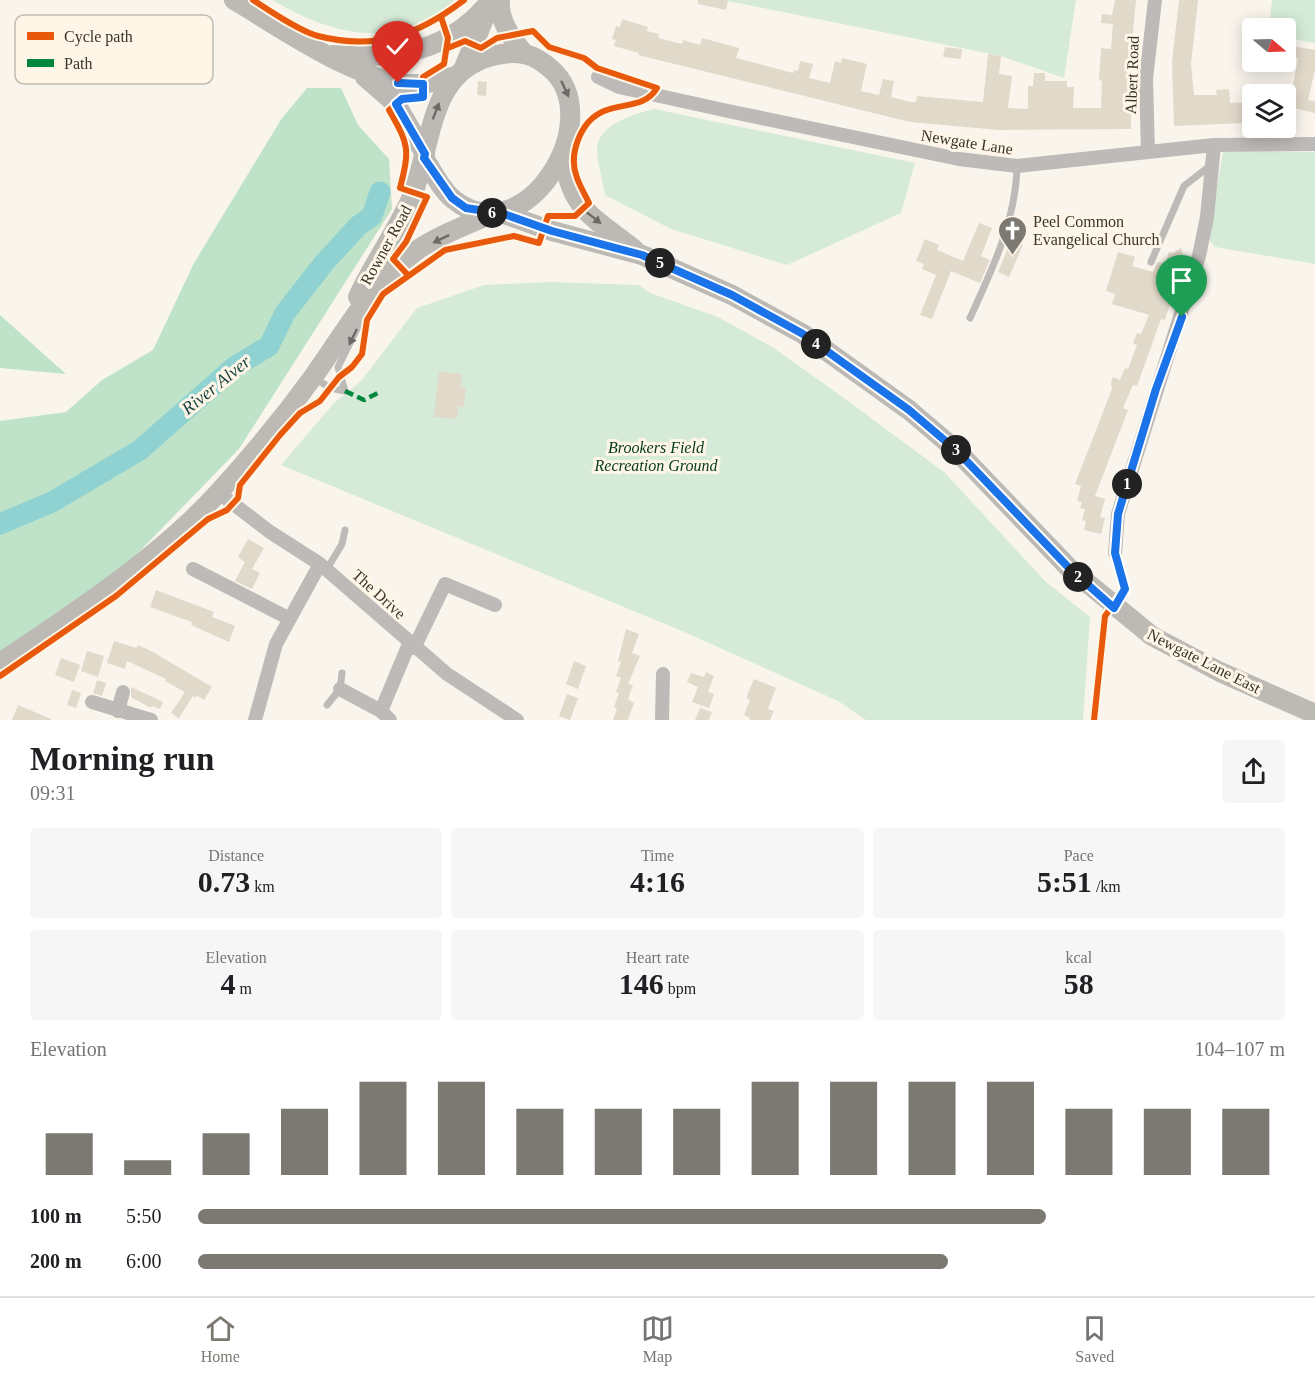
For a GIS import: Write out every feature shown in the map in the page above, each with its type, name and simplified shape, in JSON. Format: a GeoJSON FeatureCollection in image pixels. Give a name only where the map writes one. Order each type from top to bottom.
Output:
{"type":"FeatureCollection","features":[{"type":"Feature","properties":{"kind":"main road"},"geometry":{"type":"LineString","coordinates":[[234,0],[356,69],[398,83],[414,84],[459,73],[498,54],[523,52]]}},
{"type":"Feature","properties":{"kind":"main road"},"geometry":{"type":"LineString","coordinates":[[327,54],[385,56],[438,44],[455,35],[480,14],[491,0]]}},
{"type":"Feature","properties":{"kind":"main road"},"geometry":{"type":"LineString","coordinates":[[424,156],[440,102],[459,73],[491,0]]}},
{"type":"Feature","properties":{"kind":"main road"},"geometry":{"type":"LineString","coordinates":[[356,69],[396,104],[424,156],[452,198],[466,208],[498,213],[527,201],[547,179],[564,148],[570,119],[567,91],[557,75],[542,62],[523,52],[509,36],[499,8],[500,0]]}},
{"type":"Feature","properties":{"kind":"main road","name":"Newgate Lane East"},"geometry":{"type":"LineString","coordinates":[[564,148],[565,175],[572,194],[582,208],[642,255]]}},
{"type":"Feature","properties":{"kind":"main road","name":"Rowner Road"},"geometry":{"type":"LineString","coordinates":[[343,330],[361,290],[410,201],[424,156]]}},
{"type":"Feature","properties":{"kind":"main road","name":"Newgate Lane East"},"geometry":{"type":"LineString","coordinates":[[498,213],[552,231],[642,255],[732,295],[803,334],[909,410],[956,450],[1069,568],[1152,636],[1220,672],[1315,714]]}},
{"type":"Feature","properties":{"kind":"main road","name":"Rowner Road"},"geometry":{"type":"LineString","coordinates":[[0,663],[59,624],[181,531],[219,493],[314,377],[343,330],[379,285],[417,250],[498,213]]}},
{"type":"Feature","properties":{"kind":"street","name":"Albert Road"},"geometry":{"type":"LineString","coordinates":[[1148,152],[1146,79],[1155,0]]}},
{"type":"Feature","properties":{"kind":"street","name":"Newgate Lane"},"geometry":{"type":"LineString","coordinates":[[598,77],[618,94],[959,159],[1017,166],[1214,145],[1315,144]]}},
{"type":"Feature","properties":{"kind":"street"},"geometry":{"type":"LineString","coordinates":[[1115,553],[1118,514],[1199,256],[1214,145]]}},
{"type":"Feature","properties":{"kind":"street","name":"The Drive"},"geometry":{"type":"LineString","coordinates":[[219,493],[270,532],[323,566],[411,646],[475,694],[517,720]]}},
{"type":"Feature","properties":{"kind":"street"},"geometry":{"type":"LineString","coordinates":[[255,720],[266,672],[288,618],[323,566]]}},
{"type":"Feature","properties":{"kind":"street"},"geometry":{"type":"LineString","coordinates":[[193,569],[288,618]]}},
{"type":"Feature","properties":{"kind":"street"},"geometry":{"type":"LineString","coordinates":[[340,689],[386,716],[411,646],[445,584],[495,605]]}},
{"type":"Feature","properties":{"kind":"street"},"geometry":{"type":"LineString","coordinates":[[662,720],[663,674]]}},
{"type":"Feature","properties":{"kind":"street"},"geometry":{"type":"LineString","coordinates":[[118,711],[123,692]]}},
{"type":"Feature","properties":{"kind":"street"},"geometry":{"type":"LineString","coordinates":[[92,702],[151,720]]}},
{"type":"Feature","properties":{"kind":"lane"},"geometry":{"type":"LineString","coordinates":[[1151,262],[1184,186],[1213,163]]}},
{"type":"Feature","properties":{"kind":"lane"},"geometry":{"type":"LineString","coordinates":[[970,318],[990,275],[1014,207],[1017,166]]}},
{"type":"Feature","properties":{"kind":"lane"},"geometry":{"type":"LineString","coordinates":[[314,377],[330,388],[345,392],[338,367],[379,285]]}},
{"type":"Feature","properties":{"kind":"lane"},"geometry":{"type":"LineString","coordinates":[[323,566],[342,544],[345,530]]}},
{"type":"Feature","properties":{"kind":"lane"},"geometry":{"type":"LineString","coordinates":[[327,705],[340,689],[342,673]]}},
{"type":"Feature","properties":{"kind":"green space"},"geometry":{"type":"Polygon","coordinates":[[[272,0],[455,0],[432,16],[410,27],[387,32],[365,33],[342,30],[319,22],[272,0]]]}},
{"type":"Feature","properties":{"kind":"green space"},"geometry":{"type":"Polygon","coordinates":[[[723,0],[1076,0],[1064,78],[1001,56],[723,0]]]}},
{"type":"Feature","properties":{"kind":"green space"},"geometry":{"type":"Polygon","coordinates":[[[1272,0],[1315,0],[1315,43],[1296,40],[1296,18],[1270,18],[1272,0]]]}},
{"type":"Feature","properties":{"kind":"green space"},"geometry":{"type":"Polygon","coordinates":[[[307,88],[341,88],[358,125],[389,159],[392,209],[239,449],[105,587],[0,654],[0,421],[66,412],[102,380],[153,350],[194,263],[282,118],[307,88]]]}},
{"type":"Feature","properties":{"kind":"green space"},"geometry":{"type":"Polygon","coordinates":[[[654,109],[915,163],[901,213],[787,265],[671,229],[605,195],[597,152],[602,135],[609,128],[617,122],[654,109]]]}},
{"type":"Feature","properties":{"kind":"green space"},"geometry":{"type":"Polygon","coordinates":[[[1223,152],[1315,152],[1315,264],[1215,247],[1208,239],[1223,152]]]}},
{"type":"Feature","properties":{"kind":"green space","name":"Brookers Field Recreation Ground"},"geometry":{"type":"Polygon","coordinates":[[[550,282],[639,285],[650,293],[718,317],[774,348],[944,472],[1046,582],[1090,617],[1083,720],[866,720],[838,701],[682,631],[281,465],[334,403],[361,381],[417,308],[484,285],[550,282]]]}},
{"type":"Feature","properties":{"kind":"green space"},"geometry":{"type":"Polygon","coordinates":[[[0,315],[66,374],[0,368],[0,315]]]}},
{"type":"Feature","properties":{"kind":"building"},"geometry":{"type":"Polygon","coordinates":[[[698,0],[728,1],[726,10],[698,4],[698,0]]]}},
{"type":"Feature","properties":{"kind":"building"},"geometry":{"type":"Polygon","coordinates":[[[1115,0],[1136,0],[1128,86],[1131,86],[1131,129],[999,130],[910,122],[638,55],[639,53],[614,46],[616,40],[612,39],[616,26],[620,27],[622,19],[648,27],[647,31],[659,34],[658,38],[682,44],[683,40],[700,45],[702,38],[739,48],[736,58],[793,73],[794,70],[798,71],[800,61],[813,64],[809,78],[830,83],[835,61],[841,63],[842,58],[867,64],[861,91],[879,95],[883,79],[894,81],[891,97],[910,102],[916,102],[917,96],[983,102],[988,54],[1001,56],[999,74],[1012,76],[1008,108],[1028,109],[1028,86],[1033,86],[1034,73],[1045,73],[1045,81],[1067,81],[1067,87],[1074,87],[1073,108],[1101,108],[1102,81],[1099,80],[1101,48],[1111,49],[1113,24],[1101,23],[1102,14],[1112,15],[1115,0]]]}},
{"type":"Feature","properties":{"kind":"building"},"geometry":{"type":"Polygon","coordinates":[[[1179,0],[1198,0],[1191,65],[1194,95],[1217,95],[1216,90],[1229,89],[1230,103],[1242,102],[1242,123],[1174,126],[1172,62],[1179,0]]]}},
{"type":"Feature","properties":{"kind":"building"},"geometry":{"type":"Polygon","coordinates":[[[945,47],[962,49],[961,59],[943,57],[945,47]]]}},
{"type":"Feature","properties":{"kind":"building"},"geometry":{"type":"Polygon","coordinates":[[[1296,47],[1315,50],[1315,70],[1308,100],[1315,101],[1315,113],[1296,109],[1296,84],[1293,84],[1298,58],[1296,58],[1296,47]]]}},
{"type":"Feature","properties":{"kind":"building"},"geometry":{"type":"Polygon","coordinates":[[[478,81],[487,82],[486,96],[477,95],[478,81]]]}},
{"type":"Feature","properties":{"kind":"building"},"geometry":{"type":"Polygon","coordinates":[[[979,223],[992,228],[981,256],[990,260],[980,283],[951,271],[932,319],[920,315],[936,275],[922,269],[924,264],[916,261],[925,239],[939,245],[937,250],[963,261],[979,223]]]}},
{"type":"Feature","properties":{"kind":"building","name":"Peel Common Evangelical Church"},"geometry":{"type":"Polygon","coordinates":[[[1011,240],[1023,245],[1009,277],[998,272],[1011,240]]]}},
{"type":"Feature","properties":{"kind":"building"},"geometry":{"type":"Polygon","coordinates":[[[1181,248],[1183,256],[1189,257],[1174,305],[1170,304],[1165,320],[1161,319],[1137,386],[1133,385],[1123,408],[1128,410],[1095,496],[1105,499],[1100,517],[1105,518],[1101,534],[1084,530],[1086,521],[1082,520],[1085,509],[1080,508],[1082,502],[1077,501],[1081,486],[1075,484],[1112,389],[1113,377],[1120,380],[1125,368],[1128,369],[1137,345],[1133,343],[1137,333],[1141,334],[1149,315],[1112,304],[1115,294],[1106,291],[1118,252],[1135,257],[1132,266],[1153,272],[1157,262],[1165,264],[1169,252],[1173,253],[1181,248]]]}},
{"type":"Feature","properties":{"kind":"building"},"geometry":{"type":"Polygon","coordinates":[[[439,372],[462,374],[461,387],[466,387],[464,407],[458,406],[457,419],[434,417],[439,372]]]}},
{"type":"Feature","properties":{"kind":"building"},"geometry":{"type":"Polygon","coordinates":[[[248,539],[264,548],[252,569],[260,573],[252,589],[235,581],[245,562],[238,557],[248,539]]]}},
{"type":"Feature","properties":{"kind":"building"},"geometry":{"type":"Polygon","coordinates":[[[156,590],[214,612],[212,617],[235,626],[229,642],[191,625],[192,622],[150,607],[156,590]]]}},
{"type":"Feature","properties":{"kind":"building"},"geometry":{"type":"Polygon","coordinates":[[[626,629],[639,634],[632,653],[640,656],[628,684],[633,685],[628,699],[634,703],[628,720],[613,720],[617,709],[614,707],[619,693],[616,692],[621,678],[616,676],[621,662],[618,661],[626,629]]]}},
{"type":"Feature","properties":{"kind":"building"},"geometry":{"type":"Polygon","coordinates":[[[114,641],[136,648],[138,645],[153,652],[212,687],[204,700],[197,695],[196,698],[193,696],[179,718],[171,713],[185,692],[165,681],[166,679],[127,661],[125,669],[107,663],[114,641]]]}},
{"type":"Feature","properties":{"kind":"building"},"geometry":{"type":"Polygon","coordinates":[[[87,651],[104,656],[98,677],[81,671],[87,651]]]}},
{"type":"Feature","properties":{"kind":"building"},"geometry":{"type":"Polygon","coordinates":[[[61,658],[80,665],[74,682],[55,675],[61,658]]]}},
{"type":"Feature","properties":{"kind":"building"},"geometry":{"type":"Polygon","coordinates":[[[574,661],[586,666],[578,689],[566,684],[574,661]]]}},
{"type":"Feature","properties":{"kind":"building"},"geometry":{"type":"Polygon","coordinates":[[[706,672],[714,676],[708,692],[714,694],[709,708],[692,702],[698,687],[687,682],[691,673],[704,677],[706,672]]]}},
{"type":"Feature","properties":{"kind":"building"},"geometry":{"type":"Polygon","coordinates":[[[754,679],[776,688],[768,709],[774,711],[770,720],[749,720],[750,718],[744,715],[750,700],[746,698],[754,679]]]}},
{"type":"Feature","properties":{"kind":"building"},"geometry":{"type":"Polygon","coordinates":[[[97,680],[106,683],[102,696],[93,693],[97,680]]]}},
{"type":"Feature","properties":{"kind":"building"},"geometry":{"type":"Polygon","coordinates":[[[131,687],[163,702],[160,709],[152,706],[151,708],[131,697],[131,687]]]}},
{"type":"Feature","properties":{"kind":"building"},"geometry":{"type":"Polygon","coordinates":[[[72,690],[81,693],[76,708],[67,705],[72,690]]]}},
{"type":"Feature","properties":{"kind":"building"},"geometry":{"type":"Polygon","coordinates":[[[567,694],[578,698],[570,720],[559,716],[567,694]]]}},
{"type":"Feature","properties":{"kind":"building"},"geometry":{"type":"Polygon","coordinates":[[[18,705],[51,719],[51,720],[12,720],[18,705]]]}},
{"type":"Feature","properties":{"kind":"building"},"geometry":{"type":"Polygon","coordinates":[[[700,708],[712,712],[709,720],[695,720],[700,708]]]}},
{"type":"Feature","properties":{"kind":"waterway","name":"River Alver"},"geometry":{"type":"LineString","coordinates":[[0,524],[52,502],[140,450],[234,367],[269,346],[285,313],[324,263],[358,226],[372,216],[380,192]]}},
{"type":"Feature","properties":{"kind":"marked path"},"geometry":{"type":"LineString","coordinates":[[345,391],[364,400],[378,393]]}},
{"type":"Feature","properties":{"kind":"cycle path"},"geometry":{"type":"LineString","coordinates":[[253,0],[302,30],[318,36],[359,42],[396,37],[413,31],[464,0]]}},
{"type":"Feature","properties":{"kind":"cycle path"},"geometry":{"type":"LineString","coordinates":[[408,275],[393,259],[406,242],[427,197],[400,188],[406,148],[401,131],[389,110],[402,99],[423,97],[423,77],[444,64],[448,38],[441,17]]}},
{"type":"Feature","properties":{"kind":"cycle path"},"geometry":{"type":"LineString","coordinates":[[0,676],[116,596],[208,519],[227,510],[238,498],[240,485],[280,435],[300,413],[320,401],[339,377],[352,367],[362,354],[367,320],[383,294],[445,250],[514,236],[539,243],[548,216],[575,216],[589,203],[578,181],[574,159],[578,140],[588,122],[604,111],[640,102],[657,88],[597,68],[584,58],[549,47],[533,31],[497,38],[481,48],[465,41],[448,48]]}},
{"type":"Feature","properties":{"kind":"cycle path"},"geometry":{"type":"LineString","coordinates":[[1094,720],[1105,616],[1125,589],[1115,553]]}},
{"type":"Feature","properties":{"kind":"place","name":"Peel Common Evangelical Church"},"geometry":{"type":"Point","coordinates":[1012,256]}},
{"type":"Feature","properties":{"kind":"route"},"geometry":{"type":"LineString","coordinates":[[398,83],[423,84],[423,97],[402,99],[396,104],[407,119],[425,154],[424,158],[452,198],[466,208],[504,214],[552,231],[642,255],[732,295],[803,334],[909,410],[956,450],[1069,568],[1114,608],[1125,589],[1115,553],[1118,514],[1156,389],[1182,317]]}}]}
